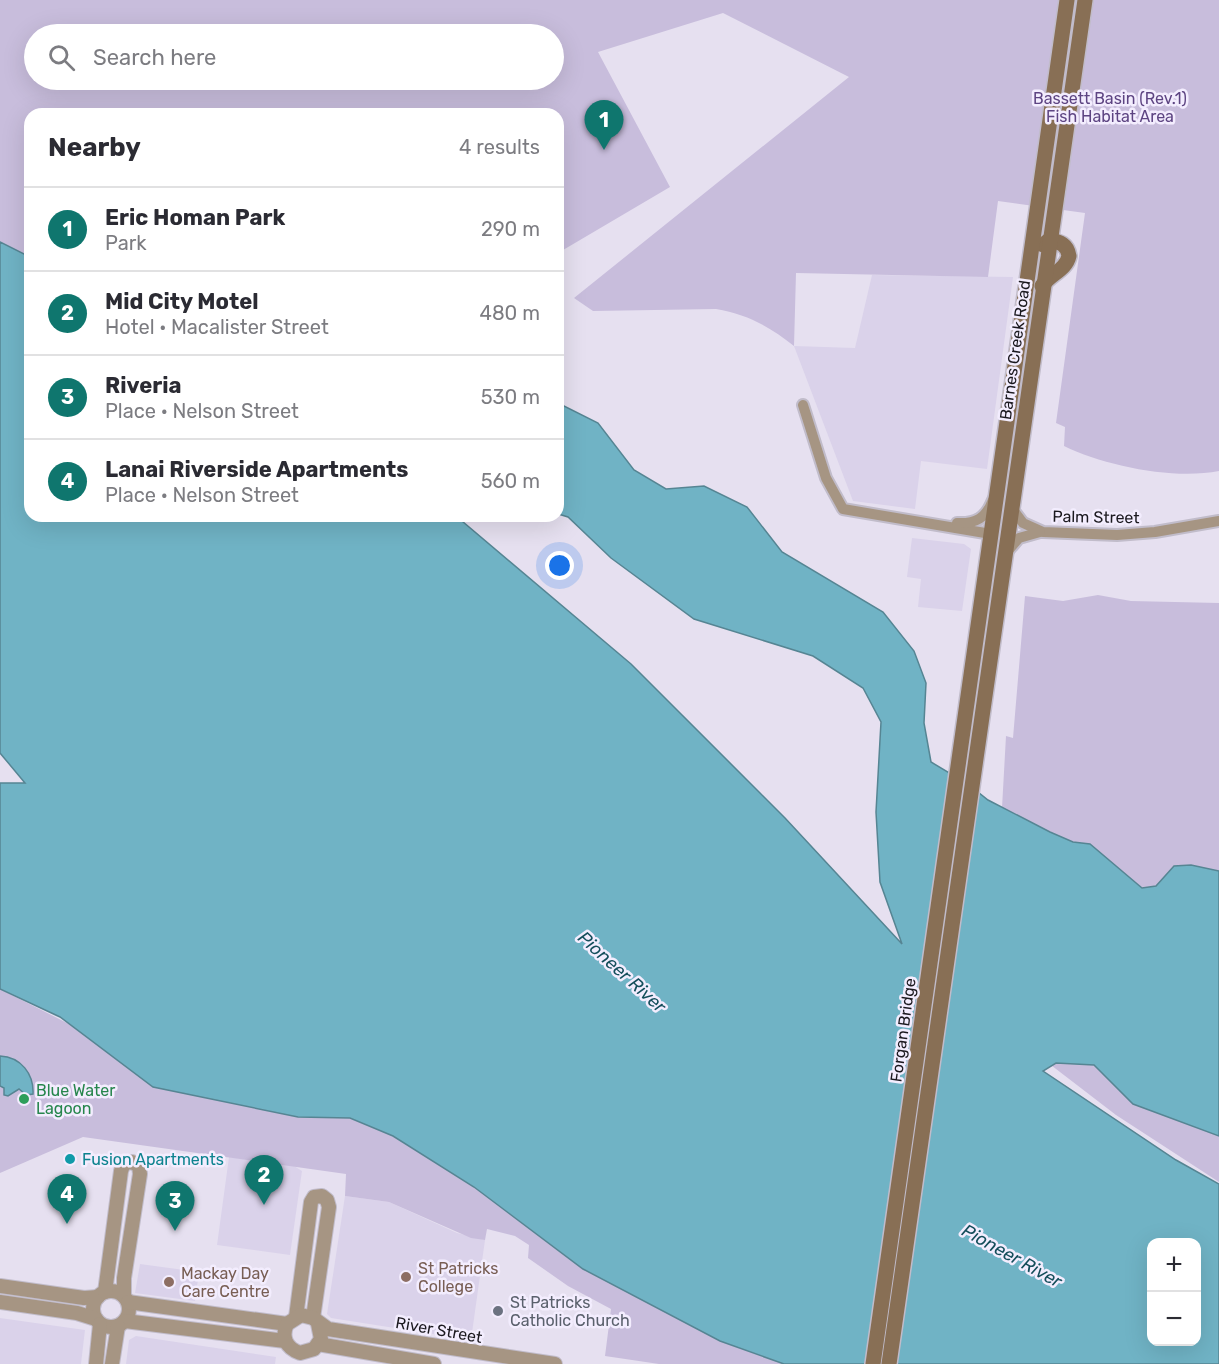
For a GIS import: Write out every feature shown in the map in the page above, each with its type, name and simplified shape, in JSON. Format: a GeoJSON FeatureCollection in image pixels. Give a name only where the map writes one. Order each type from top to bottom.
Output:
{"type":"FeatureCollection","features":[{"type":"Feature","properties":{"kind":"main road","name":"Barnes Creek Road"},"geometry":{"type":"LineString","coordinates":[[968,701],[1067,0]]}},
{"type":"Feature","properties":{"kind":"main road","name":"Barnes Creek Road"},"geometry":{"type":"LineString","coordinates":[[889,1364],[1042,286],[1085,0]]}},
{"type":"Feature","properties":{"kind":"main road"},"geometry":{"type":"LineString","coordinates":[[1013,378],[1024,349],[1038,251],[1049,240],[1063,243],[1069,258],[1063,268],[1052,274],[1042,286]]}},
{"type":"Feature","properties":{"kind":"main road"},"geometry":{"type":"LineString","coordinates":[[991,534],[998,530],[1002,522],[1019,406],[1030,375]]}},
{"type":"Feature","properties":{"kind":"main road","name":"Forgan Bridge"},"geometry":{"type":"LineString","coordinates":[[873,1364],[968,701]]}},
{"type":"Feature","properties":{"kind":"street"},"geometry":{"type":"LineString","coordinates":[[803,405],[826,478],[843,509],[868,516],[924,522],[991,534]]}},
{"type":"Feature","properties":{"kind":"street"},"geometry":{"type":"LineString","coordinates":[[924,522],[977,521],[988,510],[998,484]]}},
{"type":"Feature","properties":{"kind":"street","name":"Palm Street"},"geometry":{"type":"LineString","coordinates":[[1011,507],[1026,525],[1043,532]]}},
{"type":"Feature","properties":{"kind":"street","name":"Palm Street"},"geometry":{"type":"LineString","coordinates":[[1005,554],[1021,537],[1043,532],[1117,535],[1155,532],[1219,521]]}},
{"type":"Feature","properties":{"kind":"street"},"geometry":{"type":"LineString","coordinates":[[96,1364],[98,1321],[93,1307],[101,1294],[121,1171],[124,1163],[132,1162],[139,1166],[140,1174],[124,1278],[129,1312],[122,1324],[112,1364]]}},
{"type":"Feature","properties":{"kind":"street"},"geometry":{"type":"LineString","coordinates":[[290,1364],[288,1345],[291,1320],[304,1259],[311,1202],[314,1197],[322,1196],[327,1200],[329,1207],[316,1321],[321,1334],[311,1353]]}},
{"type":"Feature","properties":{"kind":"street"},"geometry":{"type":"LineString","coordinates":[[304,1259],[322,1262]]}},
{"type":"Feature","properties":{"kind":"street"},"geometry":{"type":"LineString","coordinates":[[0,1286],[84,1298],[115,1291],[126,1299],[291,1320]]}},
{"type":"Feature","properties":{"kind":"street"},"geometry":{"type":"LineString","coordinates":[[0,1302],[77,1313],[98,1321],[288,1345]]}},
{"type":"Feature","properties":{"kind":"street","name":"River Street"},"geometry":{"type":"LineString","coordinates":[[291,1320],[316,1321],[328,1329],[492,1361],[555,1364]]}},
{"type":"Feature","properties":{"kind":"street","name":"River Street"},"geometry":{"type":"LineString","coordinates":[[288,1345],[311,1353],[434,1364]]}},
{"type":"Feature","properties":{"kind":"shaded area"},"geometry":{"type":"Polygon","coordinates":[[[872,275],[1013,277],[987,469],[921,461],[915,509],[853,501],[794,346],[855,348],[872,275]]]}},
{"type":"Feature","properties":{"kind":"shaded area"},"geometry":{"type":"Polygon","coordinates":[[[912,538],[964,544],[971,549],[962,611],[918,607],[921,579],[907,577],[912,538]]]}},
{"type":"Feature","properties":{"kind":"shaded area"},"geometry":{"type":"Polygon","coordinates":[[[229,1157],[294,1166],[302,1171],[290,1255],[217,1245],[229,1157]]]}},
{"type":"Feature","properties":{"kind":"shaded area","name":"St Patricks College"},"geometry":{"type":"Polygon","coordinates":[[[345,1196],[389,1202],[457,1233],[485,1240],[471,1340],[331,1318],[327,1314],[345,1196]]]}},
{"type":"Feature","properties":{"kind":"shaded area"},"geometry":{"type":"Polygon","coordinates":[[[140,1264],[199,1272],[195,1301],[135,1293],[140,1264]]]}},
{"type":"Feature","properties":{"kind":"shaded area"},"geometry":{"type":"Polygon","coordinates":[[[0,1318],[85,1330],[81,1364],[0,1364],[0,1318]]]}},
{"type":"Feature","properties":{"kind":"shaded area"},"geometry":{"type":"Polygon","coordinates":[[[136,1336],[276,1357],[275,1364],[126,1364],[129,1340],[136,1336]]]}},
{"type":"Feature","properties":{"kind":"green space","name":"Bassett Basin (Rev.1) Fish Habitat Area"},"geometry":{"type":"Polygon","coordinates":[[[0,0],[1219,0],[1219,471],[1182,474],[1140,469],[1099,460],[1064,446],[1065,427],[1056,423],[1085,213],[998,201],[988,277],[796,273],[794,346],[758,322],[727,311],[716,309],[593,311],[574,298],[849,77],[723,13],[598,52],[670,187],[564,249],[564,108],[24,108],[24,259],[0,249],[0,0]]]}},
{"type":"Feature","properties":{"kind":"green space"},"geometry":{"type":"Polygon","coordinates":[[[1098,595],[1131,601],[1219,603],[1219,1182],[1116,1115],[1017,1039],[1002,808],[1006,736],[1013,738],[1025,596],[1063,601],[1098,595]]]}},
{"type":"Feature","properties":{"kind":"green space"},"geometry":{"type":"Polygon","coordinates":[[[0,989],[69,1024],[153,1087],[298,1117],[350,1118],[393,1136],[474,1187],[583,1269],[720,1341],[784,1364],[659,1364],[605,1356],[611,1309],[568,1286],[528,1258],[529,1245],[515,1236],[487,1229],[485,1240],[471,1238],[389,1202],[345,1196],[346,1174],[83,1137],[0,1173],[0,989]]]}},
{"type":"Feature","properties":{"kind":"water","name":"Pioneer River"},"geometry":{"type":"Polygon","coordinates":[[[0,242],[24,254],[24,522],[463,522],[631,664],[785,818],[902,944],[880,882],[876,812],[881,722],[863,688],[813,656],[694,619],[611,558],[564,516],[564,406],[598,423],[634,470],[666,489],[704,486],[747,507],[782,552],[883,612],[914,651],[926,683],[924,723],[931,762],[968,784],[988,800],[1050,832],[1073,842],[1090,844],[1142,888],[1156,886],[1174,866],[1191,865],[1219,871],[1219,1136],[1133,1104],[1094,1065],[1056,1063],[1043,1071],[1176,1160],[1219,1184],[1219,1364],[784,1364],[720,1341],[583,1269],[474,1187],[393,1136],[350,1118],[298,1117],[153,1087],[60,1017],[0,989],[0,783],[25,783],[0,753],[0,242]]]}},
{"type":"Feature","properties":{"kind":"water"},"geometry":{"type":"Polygon","coordinates":[[[0,1056],[14,1060],[25,1068],[29,1073],[33,1094],[26,1095],[19,1089],[8,1096],[4,1095],[4,1088],[0,1086],[0,1056]]]}},
{"type":"Feature","properties":{"kind":"place","name":"Eric Homan Park"},"geometry":{"type":"Point","coordinates":[604,150]}},
{"type":"Feature","properties":{"kind":"place","name":"Blue Water Lagoon"},"geometry":{"type":"Point","coordinates":[24,1099]}},
{"type":"Feature","properties":{"kind":"place","name":"Fusion Apartments"},"geometry":{"type":"Point","coordinates":[70,1159]}},
{"type":"Feature","properties":{"kind":"place","name":"Mid City Motel"},"geometry":{"type":"Point","coordinates":[264,1205]}},
{"type":"Feature","properties":{"kind":"place","name":"Lanai Riverside Apartments"},"geometry":{"type":"Point","coordinates":[67,1224]}},
{"type":"Feature","properties":{"kind":"place","name":"Riveria"},"geometry":{"type":"Point","coordinates":[175,1231]}},
{"type":"Feature","properties":{"kind":"place","name":"St Patricks College"},"geometry":{"type":"Point","coordinates":[406,1277]}},
{"type":"Feature","properties":{"kind":"place","name":"Mackay Day Care Centre"},"geometry":{"type":"Point","coordinates":[169,1282]}},
{"type":"Feature","properties":{"kind":"place","name":"St Patricks Catholic Church"},"geometry":{"type":"Point","coordinates":[498,1311]}}]}
